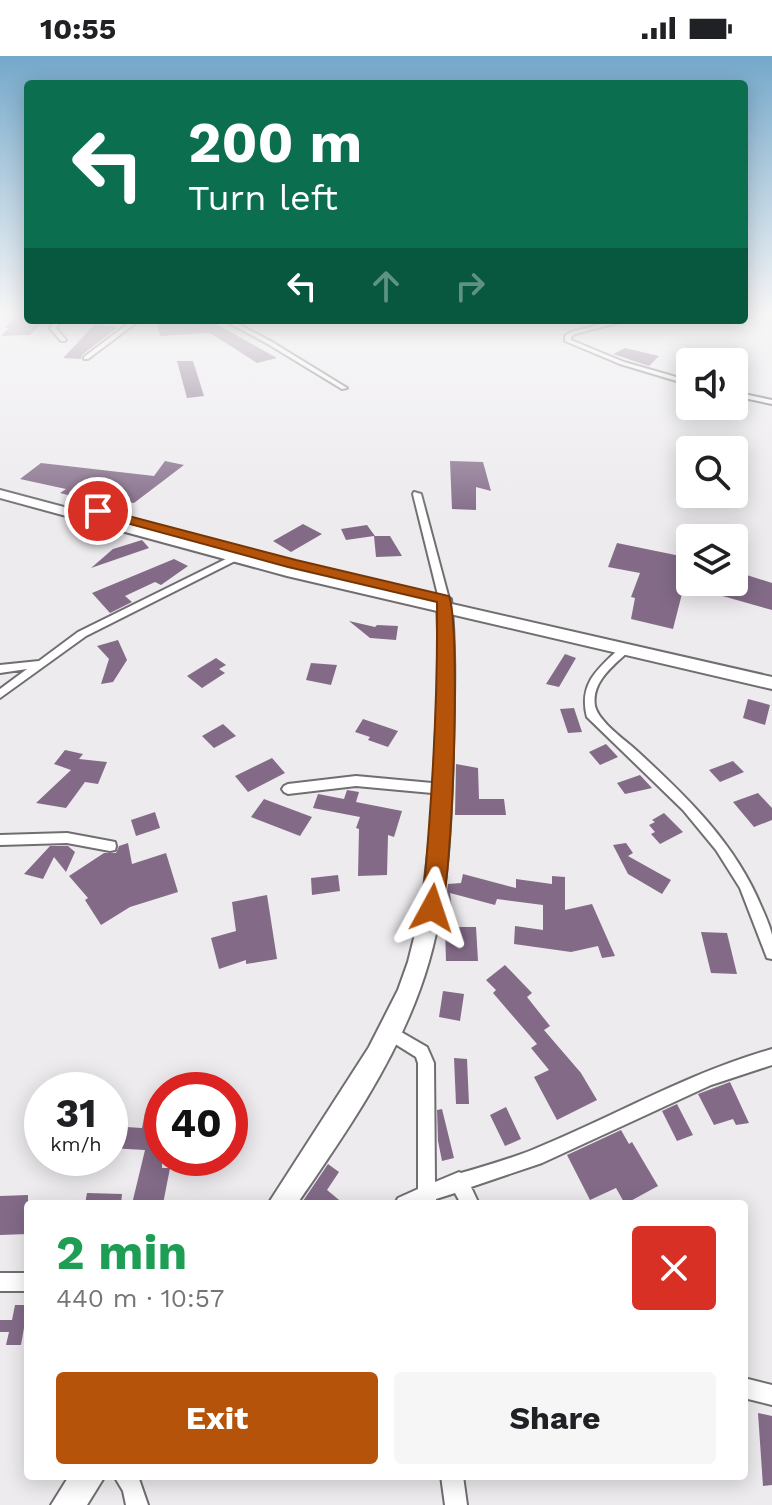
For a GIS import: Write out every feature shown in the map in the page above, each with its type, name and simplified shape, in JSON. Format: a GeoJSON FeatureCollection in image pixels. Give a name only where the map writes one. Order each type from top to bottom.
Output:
{"type":"FeatureCollection","features":[{"type":"Feature","properties":{"kind":"main road"},"geometry":{"type":"LineString","coordinates":[[0,486],[236,557],[772,674]]}},
{"type":"Feature","properties":{"kind":"main road"},"geometry":{"type":"LineString","coordinates":[[0,494],[44,500],[445,604],[772,683]]}},
{"type":"Feature","properties":{"kind":"street"},"geometry":{"type":"LineString","coordinates":[[334,382],[344,388]]}},
{"type":"Feature","properties":{"kind":"street"},"geometry":{"type":"LineString","coordinates":[[748,397],[772,402]]}},
{"type":"Feature","properties":{"kind":"street"},"geometry":{"type":"LineString","coordinates":[[284,1200],[320,1148],[389,1032],[418,964],[432,908],[443,789],[445,604],[435,554],[417,494]]}},
{"type":"Feature","properties":{"kind":"street"},"geometry":{"type":"LineString","coordinates":[[0,694],[82,634],[236,557]]}},
{"type":"Feature","properties":{"kind":"street"},"geometry":{"type":"LineString","coordinates":[[625,649],[600,672],[589,689],[589,708],[593,717],[664,783],[713,836],[737,871],[772,953]]}},
{"type":"Feature","properties":{"kind":"street"},"geometry":{"type":"LineString","coordinates":[[0,669],[42,664]]}},
{"type":"Feature","properties":{"kind":"street"},"geometry":{"type":"LineString","coordinates":[[288,789],[356,781],[443,789]]}},
{"type":"Feature","properties":{"kind":"street"},"geometry":{"type":"LineString","coordinates":[[0,840],[67,838],[110,846]]}},
{"type":"Feature","properties":{"kind":"street"},"geometry":{"type":"LineString","coordinates":[[389,1032],[422,1052],[426,1063],[426,1199],[459,1181],[480,1178],[537,1156],[684,1087],[772,1057]]}},
{"type":"Feature","properties":{"kind":"street"},"geometry":{"type":"LineString","coordinates":[[459,1181],[468,1200]]}},
{"type":"Feature","properties":{"kind":"street"},"geometry":{"type":"LineString","coordinates":[[0,1282],[24,1282]]}},
{"type":"Feature","properties":{"kind":"street"},"geometry":{"type":"LineString","coordinates":[[748,1389],[772,1395]]}},
{"type":"Feature","properties":{"kind":"street"},"geometry":{"type":"LineString","coordinates":[[67,1505],[86,1480]]}},
{"type":"Feature","properties":{"kind":"street"},"geometry":{"type":"LineString","coordinates":[[128,1480],[137,1505]]}},
{"type":"Feature","properties":{"kind":"street"},"geometry":{"type":"LineString","coordinates":[[453,1480],[456,1505]]}},
{"type":"Feature","properties":{"kind":"building"},"geometry":{"type":"Polygon","coordinates":[[[183,382],[199,382],[204,396],[187,398],[183,382]]]}},
{"type":"Feature","properties":{"kind":"building"},"geometry":{"type":"Polygon","coordinates":[[[165,461],[184,465],[134,503],[104,498],[98,503],[60,493],[66,489],[20,479],[41,463],[154,476],[165,461]]]}},
{"type":"Feature","properties":{"kind":"building"},"geometry":{"type":"Polygon","coordinates":[[[450,461],[483,462],[491,491],[476,487],[476,510],[452,509],[450,461]]]}},
{"type":"Feature","properties":{"kind":"building"},"geometry":{"type":"Polygon","coordinates":[[[303,524],[322,534],[291,552],[273,541],[303,524]]]}},
{"type":"Feature","properties":{"kind":"building"},"geometry":{"type":"Polygon","coordinates":[[[367,525],[375,536],[390,536],[402,556],[376,557],[374,536],[346,540],[341,529],[367,525]]]}},
{"type":"Feature","properties":{"kind":"building"},"geometry":{"type":"Polygon","coordinates":[[[142,540],[149,548],[91,568],[113,549],[142,540]]]}},
{"type":"Feature","properties":{"kind":"building"},"geometry":{"type":"Polygon","coordinates":[[[617,543],[676,555],[676,596],[681,596],[673,629],[631,619],[635,598],[631,597],[640,573],[608,567],[617,543]]]}},
{"type":"Feature","properties":{"kind":"building"},"geometry":{"type":"Polygon","coordinates":[[[174,559],[188,566],[161,585],[155,582],[125,596],[132,602],[110,613],[92,593],[174,559]]]}},
{"type":"Feature","properties":{"kind":"building"},"geometry":{"type":"Polygon","coordinates":[[[748,575],[772,583],[772,610],[723,596],[748,596],[748,575]]]}},
{"type":"Feature","properties":{"kind":"building"},"geometry":{"type":"Polygon","coordinates":[[[349,621],[375,627],[398,626],[396,640],[370,638],[349,621]]]}},
{"type":"Feature","properties":{"kind":"building"},"geometry":{"type":"Polygon","coordinates":[[[118,640],[127,660],[113,682],[101,684],[109,659],[97,646],[118,640]]]}},
{"type":"Feature","properties":{"kind":"building"},"geometry":{"type":"Polygon","coordinates":[[[565,654],[576,658],[559,687],[546,684],[565,654]]]}},
{"type":"Feature","properties":{"kind":"building"},"geometry":{"type":"Polygon","coordinates":[[[216,658],[226,665],[219,669],[225,673],[202,688],[187,676],[216,658]]]}},
{"type":"Feature","properties":{"kind":"building"},"geometry":{"type":"Polygon","coordinates":[[[311,663],[337,665],[331,685],[306,680],[311,663]]]}},
{"type":"Feature","properties":{"kind":"building"},"geometry":{"type":"Polygon","coordinates":[[[748,699],[770,705],[765,725],[743,718],[748,699]]]}},
{"type":"Feature","properties":{"kind":"building"},"geometry":{"type":"Polygon","coordinates":[[[574,708],[582,732],[568,733],[560,709],[574,708]]]}},
{"type":"Feature","properties":{"kind":"building"},"geometry":{"type":"Polygon","coordinates":[[[363,719],[398,731],[388,747],[355,732],[363,719]]]}},
{"type":"Feature","properties":{"kind":"building"},"geometry":{"type":"Polygon","coordinates":[[[223,724],[236,736],[214,748],[202,736],[223,724]]]}},
{"type":"Feature","properties":{"kind":"building"},"geometry":{"type":"Polygon","coordinates":[[[606,744],[618,757],[600,765],[589,752],[606,744]]]}},
{"type":"Feature","properties":{"kind":"building"},"geometry":{"type":"Polygon","coordinates":[[[65,750],[83,754],[79,759],[107,762],[98,784],[85,782],[66,808],[36,803],[71,770],[54,764],[65,750]]]}},
{"type":"Feature","properties":{"kind":"building"},"geometry":{"type":"Polygon","coordinates":[[[272,758],[285,773],[248,792],[235,776],[272,758]]]}},
{"type":"Feature","properties":{"kind":"building"},"geometry":{"type":"Polygon","coordinates":[[[733,761],[744,772],[720,782],[709,770],[733,761]]]}},
{"type":"Feature","properties":{"kind":"building"},"geometry":{"type":"Polygon","coordinates":[[[456,764],[478,768],[479,799],[504,799],[506,815],[455,815],[456,764]]]}},
{"type":"Feature","properties":{"kind":"building"},"geometry":{"type":"Polygon","coordinates":[[[640,775],[652,788],[625,794],[617,783],[640,775]]]}},
{"type":"Feature","properties":{"kind":"building"},"geometry":{"type":"Polygon","coordinates":[[[347,790],[359,792],[356,802],[402,811],[394,837],[388,835],[387,875],[358,876],[359,829],[356,828],[360,817],[313,808],[318,794],[344,799],[347,790]]]}},
{"type":"Feature","properties":{"kind":"building"},"geometry":{"type":"Polygon","coordinates":[[[758,793],[772,808],[772,820],[754,827],[733,802],[758,793]]]}},
{"type":"Feature","properties":{"kind":"building"},"geometry":{"type":"Polygon","coordinates":[[[264,799],[312,817],[300,836],[251,817],[264,799]]]}},
{"type":"Feature","properties":{"kind":"building"},"geometry":{"type":"Polygon","coordinates":[[[155,812],[160,828],[136,836],[131,820],[155,812]]]}},
{"type":"Feature","properties":{"kind":"building"},"geometry":{"type":"Polygon","coordinates":[[[664,813],[683,832],[660,844],[651,834],[655,832],[649,825],[664,813]]]}},
{"type":"Feature","properties":{"kind":"building"},"geometry":{"type":"Polygon","coordinates":[[[128,843],[132,864],[166,853],[178,892],[130,907],[101,925],[85,900],[88,898],[69,876],[104,853],[116,853],[119,846],[128,843]]]}},
{"type":"Feature","properties":{"kind":"building"},"geometry":{"type":"Polygon","coordinates":[[[626,843],[633,853],[628,856],[671,880],[662,894],[628,874],[613,845],[626,843]]]}},
{"type":"Feature","properties":{"kind":"building"},"geometry":{"type":"Polygon","coordinates":[[[50,846],[68,846],[75,852],[66,872],[54,857],[43,879],[24,874],[50,846]]]}},
{"type":"Feature","properties":{"kind":"building"},"geometry":{"type":"Polygon","coordinates":[[[463,874],[516,888],[516,879],[552,884],[552,876],[565,877],[565,910],[592,904],[615,956],[602,958],[598,946],[571,952],[514,944],[515,926],[543,930],[543,905],[497,899],[495,905],[450,893],[452,909],[444,910],[448,884],[461,883],[463,874]]]}},
{"type":"Feature","properties":{"kind":"building"},"geometry":{"type":"Polygon","coordinates":[[[338,875],[340,891],[312,895],[311,878],[338,875]]]}},
{"type":"Feature","properties":{"kind":"building"},"geometry":{"type":"Polygon","coordinates":[[[267,895],[277,959],[246,964],[246,960],[219,969],[211,938],[236,931],[232,902],[267,895]]]}},
{"type":"Feature","properties":{"kind":"building"},"geometry":{"type":"Polygon","coordinates":[[[445,927],[476,927],[478,961],[446,961],[445,927]]]}},
{"type":"Feature","properties":{"kind":"building"},"geometry":{"type":"Polygon","coordinates":[[[701,932],[727,933],[737,974],[711,973],[701,932]]]}},
{"type":"Feature","properties":{"kind":"building"},"geometry":{"type":"Polygon","coordinates":[[[505,965],[532,993],[527,997],[550,1026],[544,1030],[581,1073],[597,1100],[557,1120],[534,1077],[549,1070],[531,1048],[537,1044],[493,993],[496,990],[486,980],[505,965]]]}},
{"type":"Feature","properties":{"kind":"building"},"geometry":{"type":"Polygon","coordinates":[[[443,991],[464,994],[460,1021],[439,1017],[443,991]]]}},
{"type":"Feature","properties":{"kind":"building"},"geometry":{"type":"Polygon","coordinates":[[[454,1058],[467,1059],[469,1104],[456,1104],[454,1058]]]}},
{"type":"Feature","properties":{"kind":"building"},"geometry":{"type":"Polygon","coordinates":[[[730,1082],[749,1123],[736,1125],[733,1119],[714,1125],[698,1094],[730,1082]]]}},
{"type":"Feature","properties":{"kind":"building"},"geometry":{"type":"Polygon","coordinates":[[[677,1104],[693,1135],[677,1141],[662,1111],[677,1104]]]}},
{"type":"Feature","properties":{"kind":"building"},"geometry":{"type":"Polygon","coordinates":[[[506,1107],[521,1139],[505,1146],[490,1115],[506,1107]]]}},
{"type":"Feature","properties":{"kind":"building"},"geometry":{"type":"Polygon","coordinates":[[[442,1109],[454,1158],[442,1161],[437,1110],[442,1109]]]}},
{"type":"Feature","properties":{"kind":"building"},"geometry":{"type":"Polygon","coordinates":[[[144,1118],[144,1150],[128,1149],[128,1127],[142,1128],[144,1118]]]}},
{"type":"Feature","properties":{"kind":"building"},"geometry":{"type":"Polygon","coordinates":[[[621,1130],[629,1144],[632,1142],[658,1186],[632,1200],[623,1200],[616,1188],[590,1200],[567,1155],[621,1130]]]}},
{"type":"Feature","properties":{"kind":"building"},"geometry":{"type":"Polygon","coordinates":[[[144,1154],[144,1176],[168,1176],[164,1200],[133,1200],[144,1154]]]}},
{"type":"Feature","properties":{"kind":"building"},"geometry":{"type":"Polygon","coordinates":[[[328,1164],[339,1172],[327,1190],[339,1200],[304,1200],[328,1164]]]}},
{"type":"Feature","properties":{"kind":"building"},"geometry":{"type":"Polygon","coordinates":[[[87,1193],[122,1194],[121,1200],[86,1200],[87,1193]]]}},
{"type":"Feature","properties":{"kind":"building"},"geometry":{"type":"Polygon","coordinates":[[[28,1195],[28,1200],[24,1200],[24,1234],[0,1235],[0,1196],[28,1195]]]}},
{"type":"Feature","properties":{"kind":"building"},"geometry":{"type":"Polygon","coordinates":[[[15,1305],[24,1305],[21,1345],[6,1345],[9,1332],[0,1332],[0,1320],[12,1320],[15,1305]]]}},
{"type":"Feature","properties":{"kind":"building"},"geometry":{"type":"Polygon","coordinates":[[[758,1413],[772,1416],[772,1485],[763,1486],[758,1413]]]}},
{"type":"Feature","properties":{"kind":"route"},"geometry":{"type":"LineString","coordinates":[[98,511],[293,564],[444,599],[446,686],[443,789],[432,908]]}}]}
